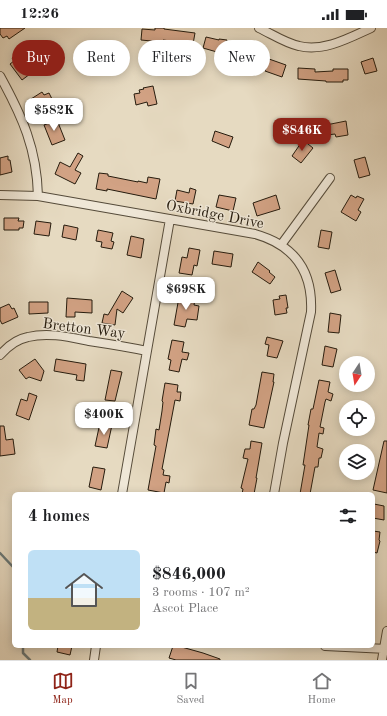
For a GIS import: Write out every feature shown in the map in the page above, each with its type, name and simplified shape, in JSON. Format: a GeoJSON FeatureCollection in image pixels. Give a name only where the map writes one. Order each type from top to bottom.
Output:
{"type":"FeatureCollection","features":[{"type":"Feature","properties":{"kind":"street"},"geometry":{"type":"LineString","coordinates":[[259,28],[290,43],[308,48],[337,43],[371,28]]}},
{"type":"Feature","properties":{"kind":"street"},"geometry":{"type":"LineString","coordinates":[[0,76],[21,117],[28,135],[35,164],[38,196]]}},
{"type":"Feature","properties":{"kind":"street"},"geometry":{"type":"LineString","coordinates":[[282,245],[330,178]]}},
{"type":"Feature","properties":{"kind":"street","name":"Oxbridge Drive"},"geometry":{"type":"LineString","coordinates":[[0,195],[38,196],[255,234],[282,245],[296,258],[305,273],[310,288],[311,305],[309,323],[283,443],[274,492]]}},
{"type":"Feature","properties":{"kind":"street"},"geometry":{"type":"LineString","coordinates":[[122,492],[170,219]]}},
{"type":"Feature","properties":{"kind":"street","name":"Bretton Way"},"geometry":{"type":"LineString","coordinates":[[0,355],[19,340],[27,337],[42,335],[60,336],[147,350]]}},
{"type":"Feature","properties":{"kind":"street"},"geometry":{"type":"LineString","coordinates":[[382,660],[386,649],[387,631]]}},
{"type":"Feature","properties":{"kind":"street"},"geometry":{"type":"LineString","coordinates":[[94,660],[96,648]]}},
{"type":"Feature","properties":{"kind":"street"},"geometry":{"type":"LineString","coordinates":[[366,648],[386,649]]}},
{"type":"Feature","properties":{"kind":"building"},"geometry":{"type":"Polygon","coordinates":[[[0,28],[25,28],[9,39],[7,36],[3,38],[0,34],[0,28]]]}},
{"type":"Feature","properties":{"kind":"building"},"geometry":{"type":"Polygon","coordinates":[[[155,28],[164,28],[195,33],[194,40],[141,40],[142,29],[155,30],[155,28]]]}},
{"type":"Feature","properties":{"kind":"building"},"geometry":{"type":"Polygon","coordinates":[[[206,37],[219,40],[214,40],[214,51],[206,49],[206,37]]]}},
{"type":"Feature","properties":{"kind":"building"},"geometry":{"type":"Polygon","coordinates":[[[373,58],[377,71],[365,74],[361,62],[373,58]]]}},
{"type":"Feature","properties":{"kind":"building"},"geometry":{"type":"Polygon","coordinates":[[[270,59],[286,65],[282,77],[270,73],[270,59]]]}},
{"type":"Feature","properties":{"kind":"building"},"geometry":{"type":"Polygon","coordinates":[[[298,68],[315,69],[315,72],[333,71],[333,69],[348,69],[348,80],[343,80],[343,82],[326,82],[298,79],[298,68]]]}},
{"type":"Feature","properties":{"kind":"building"},"geometry":{"type":"Polygon","coordinates":[[[19,76],[27,76],[22,80],[19,76]]]}},
{"type":"Feature","properties":{"kind":"building"},"geometry":{"type":"Polygon","coordinates":[[[153,86],[157,104],[148,106],[147,102],[136,105],[134,94],[140,93],[139,90],[144,89],[143,88],[153,86]]]}},
{"type":"Feature","properties":{"kind":"building"},"geometry":{"type":"Polygon","coordinates":[[[42,92],[44,95],[49,93],[52,99],[49,101],[52,106],[39,114],[31,99],[42,92]]]}},
{"type":"Feature","properties":{"kind":"building"},"geometry":{"type":"Polygon","coordinates":[[[57,120],[65,140],[52,145],[44,125],[57,120]]]}},
{"type":"Feature","properties":{"kind":"building"},"geometry":{"type":"Polygon","coordinates":[[[346,121],[348,135],[336,137],[335,134],[327,135],[326,125],[346,121]]]}},
{"type":"Feature","properties":{"kind":"building"},"geometry":{"type":"Polygon","coordinates":[[[215,131],[233,137],[229,148],[212,141],[215,131]]]}},
{"type":"Feature","properties":{"kind":"building"},"geometry":{"type":"Polygon","coordinates":[[[303,140],[313,148],[301,163],[292,156],[303,140]]]}},
{"type":"Feature","properties":{"kind":"building"},"geometry":{"type":"Polygon","coordinates":[[[78,153],[83,156],[75,170],[81,173],[75,184],[55,174],[60,162],[70,167],[78,153]]]}},
{"type":"Feature","properties":{"kind":"building"},"geometry":{"type":"Polygon","coordinates":[[[8,156],[12,172],[0,175],[0,158],[8,156]]]}},
{"type":"Feature","properties":{"kind":"building"},"geometry":{"type":"Polygon","coordinates":[[[365,157],[370,175],[359,178],[354,160],[365,157]]]}},
{"type":"Feature","properties":{"kind":"building"},"geometry":{"type":"Polygon","coordinates":[[[99,173],[147,183],[148,177],[160,179],[156,199],[107,189],[107,191],[96,189],[99,173]]]}},
{"type":"Feature","properties":{"kind":"building"},"geometry":{"type":"Polygon","coordinates":[[[190,188],[196,190],[193,204],[175,201],[177,190],[189,193],[190,188]]]}},
{"type":"Feature","properties":{"kind":"building"},"geometry":{"type":"Polygon","coordinates":[[[219,195],[236,198],[233,211],[216,207],[219,195]]]}},
{"type":"Feature","properties":{"kind":"building"},"geometry":{"type":"Polygon","coordinates":[[[276,195],[280,209],[257,216],[253,203],[276,195]]]}},
{"type":"Feature","properties":{"kind":"building"},"geometry":{"type":"Polygon","coordinates":[[[351,195],[356,198],[357,196],[364,199],[358,210],[361,212],[356,221],[341,212],[351,195]]]}},
{"type":"Feature","properties":{"kind":"building"},"geometry":{"type":"Polygon","coordinates":[[[4,218],[19,218],[18,221],[24,221],[23,228],[19,228],[19,230],[4,230],[4,218]]]}},
{"type":"Feature","properties":{"kind":"building"},"geometry":{"type":"Polygon","coordinates":[[[36,221],[51,223],[49,236],[34,234],[36,221]]]}},
{"type":"Feature","properties":{"kind":"building"},"geometry":{"type":"Polygon","coordinates":[[[64,225],[78,228],[76,240],[62,237],[64,225]]]}},
{"type":"Feature","properties":{"kind":"building"},"geometry":{"type":"Polygon","coordinates":[[[98,230],[113,233],[111,241],[114,242],[112,249],[101,247],[102,242],[96,241],[98,230]]]}},
{"type":"Feature","properties":{"kind":"building"},"geometry":{"type":"Polygon","coordinates":[[[321,230],[332,232],[329,249],[318,247],[321,230]]]}},
{"type":"Feature","properties":{"kind":"building"},"geometry":{"type":"Polygon","coordinates":[[[131,236],[144,239],[141,258],[127,255],[131,236]]]}},
{"type":"Feature","properties":{"kind":"building"},"geometry":{"type":"Polygon","coordinates":[[[189,248],[200,250],[197,266],[194,265],[192,275],[179,273],[182,257],[187,258],[189,248]]]}},
{"type":"Feature","properties":{"kind":"building"},"geometry":{"type":"Polygon","coordinates":[[[214,251],[233,254],[231,267],[212,264],[214,251]]]}},
{"type":"Feature","properties":{"kind":"building"},"geometry":{"type":"Polygon","coordinates":[[[258,262],[275,277],[270,284],[252,272],[258,262]]]}},
{"type":"Feature","properties":{"kind":"building"},"geometry":{"type":"Polygon","coordinates":[[[335,270],[341,290],[331,293],[325,273],[335,270]]]}},
{"type":"Feature","properties":{"kind":"building"},"geometry":{"type":"Polygon","coordinates":[[[122,291],[133,298],[123,313],[117,309],[115,325],[102,323],[104,314],[108,315],[122,291]]]}},
{"type":"Feature","properties":{"kind":"building"},"geometry":{"type":"Polygon","coordinates":[[[286,295],[288,308],[286,308],[287,313],[275,315],[273,300],[280,299],[279,296],[286,295]]]}},
{"type":"Feature","properties":{"kind":"building"},"geometry":{"type":"Polygon","coordinates":[[[179,297],[195,299],[194,305],[199,306],[197,320],[187,319],[185,327],[174,325],[179,297]]]}},
{"type":"Feature","properties":{"kind":"building"},"geometry":{"type":"Polygon","coordinates":[[[67,298],[92,300],[92,313],[75,312],[75,317],[66,317],[67,298]]]}},
{"type":"Feature","properties":{"kind":"building"},"geometry":{"type":"Polygon","coordinates":[[[29,302],[48,302],[48,313],[29,314],[29,302]]]}},
{"type":"Feature","properties":{"kind":"building"},"geometry":{"type":"Polygon","coordinates":[[[9,304],[12,309],[14,308],[18,317],[2,324],[0,320],[0,308],[9,304]]]}},
{"type":"Feature","properties":{"kind":"building"},"geometry":{"type":"Polygon","coordinates":[[[330,313],[341,315],[339,333],[328,332],[330,313]]]}},
{"type":"Feature","properties":{"kind":"building"},"geometry":{"type":"Polygon","coordinates":[[[267,337],[283,341],[277,358],[267,356],[269,345],[265,344],[267,337]]]}},
{"type":"Feature","properties":{"kind":"building"},"geometry":{"type":"Polygon","coordinates":[[[172,340],[184,342],[182,352],[189,353],[187,360],[182,359],[179,372],[169,370],[171,360],[168,359],[172,340]]]}},
{"type":"Feature","properties":{"kind":"building"},"geometry":{"type":"Polygon","coordinates":[[[325,346],[337,349],[333,367],[322,365],[325,346]]]}},
{"type":"Feature","properties":{"kind":"building"},"geometry":{"type":"Polygon","coordinates":[[[35,359],[44,371],[41,381],[29,377],[26,379],[19,370],[35,359]]]}},
{"type":"Feature","properties":{"kind":"building"},"geometry":{"type":"Polygon","coordinates":[[[56,359],[86,364],[84,381],[76,380],[77,375],[54,371],[56,359]]]}},
{"type":"Feature","properties":{"kind":"building"},"geometry":{"type":"Polygon","coordinates":[[[111,370],[122,372],[115,401],[105,400],[111,370]]]}},
{"type":"Feature","properties":{"kind":"building"},"geometry":{"type":"Polygon","coordinates":[[[262,372],[274,374],[274,382],[264,428],[249,425],[252,409],[254,409],[256,405],[262,372]]]}},
{"type":"Feature","properties":{"kind":"building"},"geometry":{"type":"Polygon","coordinates":[[[319,380],[330,382],[328,392],[333,394],[331,401],[326,399],[325,402],[320,427],[324,428],[323,434],[319,433],[317,447],[323,449],[321,458],[319,458],[318,467],[315,467],[310,492],[300,492],[305,465],[303,465],[308,425],[311,409],[313,409],[319,380]]]}},
{"type":"Feature","properties":{"kind":"building"},"geometry":{"type":"Polygon","coordinates":[[[165,383],[178,385],[177,392],[181,392],[180,401],[175,400],[162,469],[164,470],[163,475],[170,476],[169,483],[166,482],[164,492],[159,492],[148,490],[156,446],[154,445],[156,429],[159,430],[165,383]]]}},
{"type":"Feature","properties":{"kind":"building"},"geometry":{"type":"Polygon","coordinates":[[[29,393],[37,396],[29,420],[16,415],[21,399],[27,401],[29,393]]]}},
{"type":"Feature","properties":{"kind":"building"},"geometry":{"type":"Polygon","coordinates":[[[100,423],[112,425],[107,448],[95,446],[100,423]]]}},
{"type":"Feature","properties":{"kind":"building"},"geometry":{"type":"Polygon","coordinates":[[[0,426],[4,426],[6,440],[13,439],[15,454],[0,456],[0,426]]]}},
{"type":"Feature","properties":{"kind":"building"},"geometry":{"type":"Polygon","coordinates":[[[251,441],[262,443],[254,492],[242,492],[243,489],[241,488],[248,459],[243,458],[245,449],[250,449],[251,441]]]}},
{"type":"Feature","properties":{"kind":"building"},"geometry":{"type":"Polygon","coordinates":[[[384,441],[387,441],[387,493],[373,490],[384,441]]]}},
{"type":"Feature","properties":{"kind":"building"},"geometry":{"type":"Polygon","coordinates":[[[93,467],[105,469],[101,490],[89,487],[93,467]]]}},
{"type":"Feature","properties":{"kind":"building"},"geometry":{"type":"Polygon","coordinates":[[[375,504],[384,506],[384,520],[375,518],[375,504]]]}},
{"type":"Feature","properties":{"kind":"building"},"geometry":{"type":"Polygon","coordinates":[[[375,531],[380,532],[380,541],[377,553],[375,552],[375,531]]]}},
{"type":"Feature","properties":{"kind":"building"},"geometry":{"type":"Polygon","coordinates":[[[58,648],[72,648],[70,655],[57,652],[58,648]]]}},
{"type":"Feature","properties":{"kind":"building"},"geometry":{"type":"Polygon","coordinates":[[[172,648],[185,648],[220,660],[176,660],[169,658],[172,648]]]}},
{"type":"Feature","properties":{"kind":"waterway"},"geometry":{"type":"LineString","coordinates":[[0,553],[12,566]]}},
{"type":"Feature","properties":{"kind":"waterway"},"geometry":{"type":"LineString","coordinates":[[23,648],[23,653],[30,660]]}}]}
